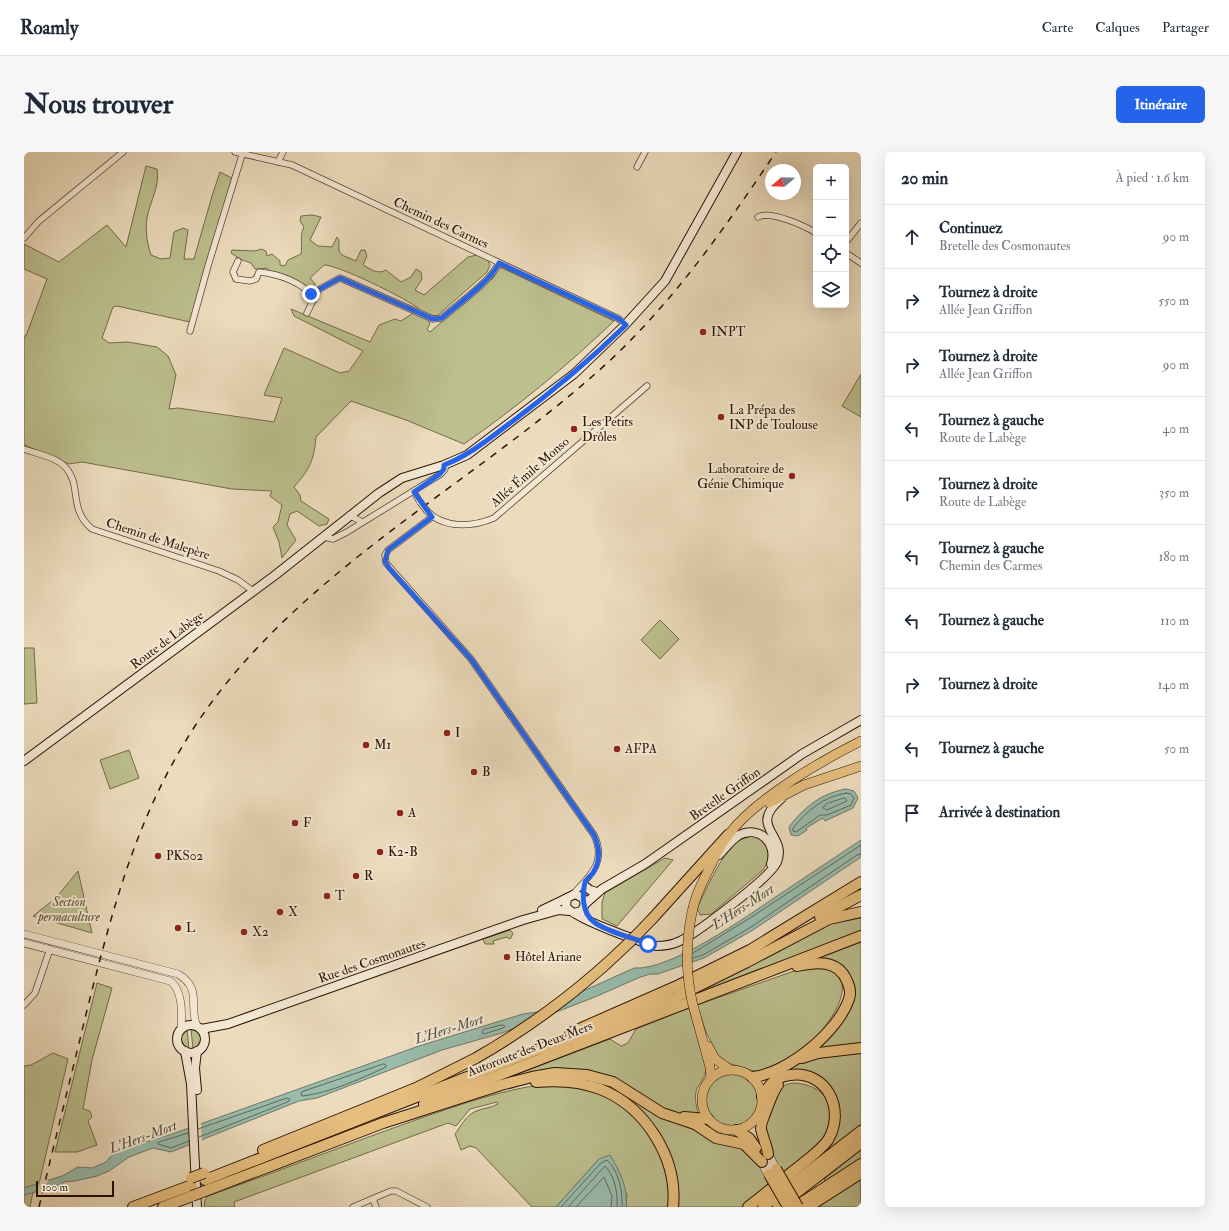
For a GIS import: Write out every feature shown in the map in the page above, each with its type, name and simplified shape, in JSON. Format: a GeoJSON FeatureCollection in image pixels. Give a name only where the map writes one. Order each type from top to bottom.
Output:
{"type":"FeatureCollection","features":[{"type":"Feature","properties":{"kind":"highway"},"geometry":{"type":"LineString","coordinates":[[136,1206],[416,1088],[476,1058],[511,1038],[580,988],[619,954],[740,821],[765,800],[812,768],[861,741]]}},
{"type":"Feature","properties":{"kind":"highway"},"geometry":{"type":"LineString","coordinates":[[692,912],[704,884],[719,856],[740,827],[760,808],[804,786],[861,766]]}},
{"type":"Feature","properties":{"kind":"highway"},"geometry":{"type":"LineString","coordinates":[[711,1078],[702,1036],[690,993],[687,966],[687,942],[692,912],[699,889],[728,835]]}},
{"type":"Feature","properties":{"kind":"highway"},"geometry":{"type":"LineString","coordinates":[[536,1050],[720,965],[798,922],[861,882]]}},
{"type":"Feature","properties":{"kind":"highway"},"geometry":{"type":"LineString","coordinates":[[777,946],[789,935],[861,895]]}},
{"type":"Feature","properties":{"kind":"highway"},"geometry":{"type":"LineString","coordinates":[[204,1177],[536,1050],[570,1040],[674,998],[829,918],[861,912]]}},
{"type":"Feature","properties":{"kind":"highway"},"geometry":{"type":"LineString","coordinates":[[764,974],[861,936]]}},
{"type":"Feature","properties":{"kind":"highway"},"geometry":{"type":"LineString","coordinates":[[752,1077],[769,1073],[792,1061],[810,1048],[832,1025],[849,998],[849,984],[841,971],[825,963],[805,964],[764,974]]}},
{"type":"Feature","properties":{"kind":"highway","name":"Autoroute des Deux Mers"},"geometry":{"type":"LineString","coordinates":[[383,1123],[427,1103],[764,974]]}},
{"type":"Feature","properties":{"kind":"highway"},"geometry":{"type":"LineString","coordinates":[[702,1036],[715,1059],[729,1070]]}},
{"type":"Feature","properties":{"kind":"highway"},"geometry":{"type":"LineString","coordinates":[[792,1061],[818,1053],[861,1048]]}},
{"type":"Feature","properties":{"kind":"highway"},"geometry":{"type":"LineString","coordinates":[[736,1130],[749,1125],[755,1120],[761,1109],[762,1097],[759,1086],[752,1077],[741,1071],[729,1070],[716,1074],[704,1087],[702,1098],[703,1109],[708,1119],[717,1127],[736,1130],[744,1134],[765,1158],[798,1207]]}},
{"type":"Feature","properties":{"kind":"highway"},"geometry":{"type":"LineString","coordinates":[[163,1207],[383,1123],[532,1076],[555,1073],[576,1073],[613,1082],[662,1113],[695,1124],[713,1137],[744,1144],[765,1158]]}},
{"type":"Feature","properties":{"kind":"highway"},"geometry":{"type":"LineString","coordinates":[[748,1207],[821,1148],[833,1128],[836,1115],[828,1092],[815,1080],[795,1075],[777,1079],[771,1084],[762,1097]]}},
{"type":"Feature","properties":{"kind":"highway"},"geometry":{"type":"LineString","coordinates":[[765,1158],[761,1126],[767,1112],[771,1095],[780,1083],[795,1075]]}},
{"type":"Feature","properties":{"kind":"highway"},"geometry":{"type":"LineString","coordinates":[[470,1096],[524,1084],[550,1081],[585,1085],[611,1094],[641,1118],[656,1138],[663,1151],[671,1177],[673,1207]]}},
{"type":"Feature","properties":{"kind":"highway"},"geometry":{"type":"LineString","coordinates":[[672,1117],[708,1119]]}},
{"type":"Feature","properties":{"kind":"highway"},"geometry":{"type":"LineString","coordinates":[[755,1120],[765,1158]]}},
{"type":"Feature","properties":{"kind":"highway"},"geometry":{"type":"LineString","coordinates":[[763,1207],[861,1131]]}},
{"type":"Feature","properties":{"kind":"highway"},"geometry":{"type":"LineString","coordinates":[[778,1207],[861,1143]]}},
{"type":"Feature","properties":{"kind":"highway"},"geometry":{"type":"LineString","coordinates":[[795,1207],[861,1164]]}},
{"type":"Feature","properties":{"kind":"highway"},"geometry":{"type":"LineString","coordinates":[[773,1171],[788,1207]]}},
{"type":"Feature","properties":{"kind":"highway"},"geometry":{"type":"LineString","coordinates":[[808,1207],[861,1173]]}},
{"type":"Feature","properties":{"kind":"main road","name":"Route de Labège"},"geometry":{"type":"LineString","coordinates":[[24,761],[253,591],[324,537],[349,515],[377,494],[402,478],[444,465],[467,455],[574,374],[626,325],[665,281],[737,152]]}},
{"type":"Feature","properties":{"kind":"main road","name":"Bretelle Griffon"},"geometry":{"type":"LineString","coordinates":[[580,895],[598,890],[636,870],[802,754],[861,720]]}},
{"type":"Feature","properties":{"kind":"main road"},"geometry":{"type":"LineString","coordinates":[[598,890],[590,890],[580,895],[566,906],[571,912],[584,920],[596,923],[648,944],[663,946],[680,941],[709,923],[773,869],[779,854],[778,846],[767,827],[768,814],[770,809],[786,795]]}},
{"type":"Feature","properties":{"kind":"main road"},"geometry":{"type":"LineString","coordinates":[[719,856],[735,838],[740,835],[755,833],[762,835],[773,848],[773,858],[771,866],[761,880]]}},
{"type":"Feature","properties":{"kind":"main road"},"geometry":{"type":"LineString","coordinates":[[571,912],[582,911],[580,895]]}},
{"type":"Feature","properties":{"kind":"main road"},"geometry":{"type":"LineString","coordinates":[[580,895],[588,916],[596,923]]}},
{"type":"Feature","properties":{"kind":"main road","name":"Rue des Cosmonautes"},"geometry":{"type":"LineString","coordinates":[[523,920],[529,915],[580,895]]}},
{"type":"Feature","properties":{"kind":"main road","name":"Rue des Cosmonautes"},"geometry":{"type":"LineString","coordinates":[[205,1040],[211,1034],[228,1024],[523,920],[556,911],[571,912]]}},
{"type":"Feature","properties":{"kind":"main road","name":"Rue des Cosmonautes"},"geometry":{"type":"LineString","coordinates":[[199,1028],[228,1024]]}},
{"type":"Feature","properties":{"kind":"main road"},"geometry":{"type":"LineString","coordinates":[[185,1051],[191,1053],[202,1047],[205,1040],[199,1028],[189,1025],[181,1029],[178,1033],[177,1041],[185,1051],[190,1073],[195,1111]]}},
{"type":"Feature","properties":{"kind":"main road"},"geometry":{"type":"LineString","coordinates":[[197,1051],[195,1068],[195,1111],[202,1207]]}},
{"type":"Feature","properties":{"kind":"main road"},"geometry":{"type":"LineString","coordinates":[[197,1153],[197,1207]]}},
{"type":"Feature","properties":{"kind":"street"},"geometry":{"type":"LineString","coordinates":[[24,238],[39,221],[123,152]]}},
{"type":"Feature","properties":{"kind":"street","name":"Chemin des Carmes"},"geometry":{"type":"LineString","coordinates":[[235,152],[242,155],[292,165],[619,319],[626,325]]}},
{"type":"Feature","properties":{"kind":"street"},"geometry":{"type":"LineString","coordinates":[[278,162],[283,152]]}},
{"type":"Feature","properties":{"kind":"street"},"geometry":{"type":"LineString","coordinates":[[637,167],[645,152]]}},
{"type":"Feature","properties":{"kind":"street"},"geometry":{"type":"LineString","coordinates":[[190,332],[208,266],[242,155]]}},
{"type":"Feature","properties":{"kind":"street"},"geometry":{"type":"LineString","coordinates":[[758,217],[762,215],[772,216],[802,225],[813,231]]}},
{"type":"Feature","properties":{"kind":"street"},"geometry":{"type":"LineString","coordinates":[[849,238],[861,223]]}},
{"type":"Feature","properties":{"kind":"street"},"geometry":{"type":"LineString","coordinates":[[849,255],[861,263]]}},
{"type":"Feature","properties":{"kind":"street"},"geometry":{"type":"LineString","coordinates":[[238,261],[233,272],[236,279],[250,281],[256,279],[259,272],[273,274],[292,281],[314,298]]}},
{"type":"Feature","properties":{"kind":"street"},"geometry":{"type":"LineString","coordinates":[[307,313],[318,290],[340,278],[426,316],[438,319],[442,318],[496,270],[499,263]]}},
{"type":"Feature","properties":{"kind":"street","name":"Allée Émile Monso"},"geometry":{"type":"LineString","coordinates":[[432,517],[451,523],[468,526],[494,518],[647,386]]}},
{"type":"Feature","properties":{"kind":"street","name":"Chemin de Malepère"},"geometry":{"type":"LineString","coordinates":[[24,449],[52,460],[66,468],[71,477],[79,512],[92,529],[219,571],[238,580],[253,591]]}},
{"type":"Feature","properties":{"kind":"street","name":"Route de Labège"},"geometry":{"type":"LineString","coordinates":[[324,537],[328,539],[337,537],[414,492],[440,474],[444,469],[444,465]]}},
{"type":"Feature","properties":{"kind":"street"},"geometry":{"type":"LineString","coordinates":[[414,492],[432,517],[388,550],[385,555],[386,563],[471,659],[594,835],[598,846],[599,856],[596,867],[580,895]]}},
{"type":"Feature","properties":{"kind":"street"},"geometry":{"type":"LineString","coordinates":[[349,515],[362,522]]}},
{"type":"Feature","properties":{"kind":"street"},"geometry":{"type":"LineString","coordinates":[[24,934],[168,970],[178,974],[190,985],[193,993],[199,1028]]}},
{"type":"Feature","properties":{"kind":"street"},"geometry":{"type":"LineString","coordinates":[[24,943],[165,979],[173,983],[180,994],[181,1029]]}},
{"type":"Feature","properties":{"kind":"street"},"geometry":{"type":"LineString","coordinates":[[24,1005],[36,993],[50,950]]}},
{"type":"Feature","properties":{"kind":"street"},"geometry":{"type":"LineString","coordinates":[[353,1207],[391,1191],[396,1191],[426,1207]]}},
{"type":"Feature","properties":{"kind":"street"},"geometry":{"type":"LineString","coordinates":[[372,1199],[376,1207]]}},
{"type":"Feature","properties":{"kind":"green space"},"geometry":{"type":"Polygon","coordinates":[[[146,166],[157,169],[158,176],[156,188],[148,212],[146,227],[147,241],[151,255],[161,259],[170,258],[174,232],[183,228],[188,230],[184,259],[194,259],[220,172],[232,178],[190,322],[117,306],[113,307],[102,338],[109,343],[128,342],[157,347],[168,356],[176,375],[169,409],[178,408],[274,422],[282,398],[264,395],[284,348],[340,373],[349,371],[363,351],[294,316],[291,309],[370,342],[379,325],[395,319],[401,321],[419,309],[372,283],[331,266],[324,265],[310,278],[315,284],[314,293],[306,291],[292,282],[272,275],[267,268],[255,269],[251,263],[240,259],[231,253],[232,250],[255,251],[261,249],[266,251],[267,256],[272,254],[280,261],[280,265],[285,266],[288,260],[301,254],[302,234],[304,227],[300,221],[301,216],[312,215],[321,217],[310,240],[318,246],[332,247],[337,237],[339,240],[339,251],[342,255],[356,261],[361,250],[365,250],[367,256],[363,265],[377,272],[386,270],[401,282],[411,277],[416,269],[421,272],[422,279],[415,290],[424,295],[468,257],[477,255],[488,260],[490,265],[487,272],[437,316],[430,315],[428,318],[430,324],[427,329],[430,332],[493,278],[500,267],[614,321],[541,386],[464,444],[406,420],[351,401],[316,437],[314,452],[310,464],[304,475],[294,487],[300,495],[301,501],[329,519],[327,524],[319,526],[297,511],[290,514],[287,525],[296,540],[282,558],[279,542],[273,527],[278,522],[282,505],[270,496],[272,491],[232,489],[82,462],[69,464],[24,445],[24,336],[26,336],[47,279],[24,269],[24,244],[59,262],[107,225],[126,247],[146,166]]]}},
{"type":"Feature","properties":{"kind":"green space"},"geometry":{"type":"Polygon","coordinates":[[[861,374],[861,417],[842,406],[861,374]]]}},
{"type":"Feature","properties":{"kind":"green space"},"geometry":{"type":"Polygon","coordinates":[[[660,620],[679,639],[660,659],[641,640],[660,620]]]}},
{"type":"Feature","properties":{"kind":"green space"},"geometry":{"type":"Polygon","coordinates":[[[24,648],[34,648],[37,703],[24,704],[24,648]]]}},
{"type":"Feature","properties":{"kind":"green space"},"geometry":{"type":"Polygon","coordinates":[[[129,750],[139,778],[110,789],[100,760],[129,750]]]}},
{"type":"Feature","properties":{"kind":"green space"},"geometry":{"type":"Polygon","coordinates":[[[752,836],[764,841],[769,849],[768,859],[763,870],[711,914],[700,915],[697,908],[714,874],[729,849],[735,843],[752,836]]]}},
{"type":"Feature","properties":{"kind":"green space"},"geometry":{"type":"Polygon","coordinates":[[[665,858],[673,860],[617,926],[602,919],[602,902],[605,893],[665,858]]]}},
{"type":"Feature","properties":{"kind":"green space","name":"Section permaculture"},"geometry":{"type":"Polygon","coordinates":[[[78,871],[92,933],[33,916],[56,898],[78,871]]]}},
{"type":"Feature","properties":{"kind":"green space"},"geometry":{"type":"Polygon","coordinates":[[[861,916],[861,930],[695,996],[694,993],[824,925],[861,916]]]}},
{"type":"Feature","properties":{"kind":"green space"},"geometry":{"type":"Polygon","coordinates":[[[510,930],[513,933],[511,938],[509,939],[507,937],[493,941],[494,944],[485,944],[483,939],[510,930]]]}},
{"type":"Feature","properties":{"kind":"green space"},"geometry":{"type":"Polygon","coordinates":[[[861,941],[861,1045],[815,1049],[853,988],[822,959],[822,956],[861,941]]]}},
{"type":"Feature","properties":{"kind":"green space"},"geometry":{"type":"Polygon","coordinates":[[[816,966],[831,970],[839,977],[842,986],[841,997],[837,1008],[830,1019],[808,1045],[784,1061],[757,1072],[728,1063],[718,1055],[706,1032],[697,1005],[797,970],[816,966]]]}},
{"type":"Feature","properties":{"kind":"green space"},"geometry":{"type":"Polygon","coordinates":[[[97,983],[112,988],[92,1060],[83,1109],[90,1111],[92,1117],[88,1121],[97,1145],[77,1152],[55,1152],[97,983]]]}},
{"type":"Feature","properties":{"kind":"green space"},"geometry":{"type":"Polygon","coordinates":[[[689,1008],[706,1068],[704,1076],[696,1091],[698,1113],[684,1115],[667,1111],[619,1082],[505,1081],[504,1079],[610,1039],[621,1046],[628,1043],[636,1029],[689,1008]]]}},
{"type":"Feature","properties":{"kind":"green space"},"geometry":{"type":"Polygon","coordinates":[[[191,1029],[198,1032],[201,1039],[199,1045],[193,1049],[191,1029]]]}},
{"type":"Feature","properties":{"kind":"green space"},"geometry":{"type":"Polygon","coordinates":[[[187,1030],[189,1049],[184,1046],[181,1040],[182,1034],[187,1030]]]}},
{"type":"Feature","properties":{"kind":"green space"},"geometry":{"type":"Polygon","coordinates":[[[53,1053],[68,1059],[39,1184],[24,1188],[24,1066],[31,1065],[53,1053]]]}},
{"type":"Feature","properties":{"kind":"green space"},"geometry":{"type":"Polygon","coordinates":[[[861,1053],[861,1124],[825,1153],[836,1132],[839,1114],[813,1077],[769,1079],[790,1066],[801,1062],[825,1057],[861,1053]]]}},
{"type":"Feature","properties":{"kind":"green space"},"geometry":{"type":"Polygon","coordinates":[[[727,1074],[737,1074],[751,1081],[758,1095],[758,1105],[751,1119],[737,1126],[727,1126],[717,1122],[710,1115],[706,1105],[706,1095],[710,1085],[717,1078],[727,1074]]]}},
{"type":"Feature","properties":{"kind":"green space"},"geometry":{"type":"Polygon","coordinates":[[[575,1078],[612,1087],[655,1115],[741,1147],[753,1156],[770,1186],[742,1207],[676,1207],[675,1175],[641,1113],[575,1078]]]}},
{"type":"Feature","properties":{"kind":"green space"},"geometry":{"type":"Polygon","coordinates":[[[794,1083],[806,1085],[816,1089],[824,1095],[832,1112],[828,1132],[821,1142],[784,1175],[770,1148],[765,1129],[779,1090],[787,1084],[794,1083]]]}},
{"type":"Feature","properties":{"kind":"green space"},"geometry":{"type":"Polygon","coordinates":[[[547,1084],[574,1087],[600,1094],[616,1102],[630,1113],[652,1140],[660,1156],[668,1189],[669,1207],[626,1207],[627,1194],[599,1159],[556,1207],[532,1207],[476,1148],[470,1146],[461,1150],[455,1134],[471,1114],[498,1104],[497,1102],[470,1109],[456,1126],[448,1123],[234,1202],[235,1207],[204,1207],[205,1200],[208,1196],[452,1107],[515,1089],[547,1084]]]}},
{"type":"Feature","properties":{"kind":"green space"},"geometry":{"type":"Polygon","coordinates":[[[861,1150],[861,1160],[825,1181],[824,1179],[861,1150]]]}},
{"type":"Feature","properties":{"kind":"green space"},"geometry":{"type":"Polygon","coordinates":[[[860,1178],[861,1207],[815,1207],[860,1178]]]}},
{"type":"Feature","properties":{"kind":"green space"},"geometry":{"type":"Polygon","coordinates":[[[33,1192],[30,1207],[24,1207],[24,1195],[33,1192]]]}},
{"type":"Feature","properties":{"kind":"water"},"geometry":{"type":"Polygon","coordinates":[[[846,789],[854,791],[858,798],[853,808],[825,821],[823,818],[806,828],[807,830],[798,836],[791,835],[789,827],[807,807],[829,794],[846,789]]]}},
{"type":"Feature","properties":{"kind":"water"},"geometry":{"type":"Polygon","coordinates":[[[861,840],[861,857],[753,930],[704,958],[658,974],[650,974],[638,978],[595,997],[502,1033],[442,1050],[317,1098],[299,1101],[171,1152],[153,1148],[129,1157],[109,1171],[97,1176],[63,1182],[62,1185],[24,1195],[24,1188],[62,1176],[78,1167],[92,1168],[106,1162],[111,1156],[121,1150],[178,1132],[419,1046],[523,1014],[537,1012],[634,968],[649,967],[667,961],[687,952],[728,929],[861,840]]]}},
{"type":"Feature","properties":{"kind":"water"},"geometry":{"type":"Polygon","coordinates":[[[610,1155],[617,1167],[624,1186],[626,1193],[626,1207],[556,1207],[599,1159],[610,1155]]]}},
{"type":"Feature","properties":{"kind":"pier"},"geometry":{"type":"Polygon","coordinates":[[[201,1122],[202,1142],[192,1146],[190,1126],[201,1122]]]}},
{"type":"Feature","properties":{"kind":"pier"},"geometry":{"type":"Polygon","coordinates":[[[48,1179],[45,1191],[37,1193],[40,1181],[48,1179]]]}},
{"type":"Feature","properties":{"kind":"railway"},"geometry":{"type":"LineString","coordinates":[[39,1207],[88,1006],[118,896],[157,793],[195,726],[235,673],[281,624],[330,580],[382,538],[544,417],[622,349],[670,297],[693,269],[776,152]]}},
{"type":"Feature","properties":{"kind":"place","name":"INPT"},"geometry":{"type":"Point","coordinates":[703,332]}},
{"type":"Feature","properties":{"kind":"place","name":"La Prépa des INP de Toulouse"},"geometry":{"type":"Point","coordinates":[721,417]}},
{"type":"Feature","properties":{"kind":"place","name":"Les Petits Drôles"},"geometry":{"type":"Point","coordinates":[574,429]}},
{"type":"Feature","properties":{"kind":"place","name":"Laboratoire de Génie Chimique"},"geometry":{"type":"Point","coordinates":[792,476]}},
{"type":"Feature","properties":{"kind":"place","name":"I"},"geometry":{"type":"Point","coordinates":[447,733]}},
{"type":"Feature","properties":{"kind":"place","name":"M1"},"geometry":{"type":"Point","coordinates":[366,745]}},
{"type":"Feature","properties":{"kind":"place","name":"AFPA"},"geometry":{"type":"Point","coordinates":[617,749]}},
{"type":"Feature","properties":{"kind":"place","name":"B"},"geometry":{"type":"Point","coordinates":[474,772]}},
{"type":"Feature","properties":{"kind":"place","name":"A"},"geometry":{"type":"Point","coordinates":[400,813]}},
{"type":"Feature","properties":{"kind":"place","name":"F"},"geometry":{"type":"Point","coordinates":[295,823]}},
{"type":"Feature","properties":{"kind":"place","name":"K2-B"},"geometry":{"type":"Point","coordinates":[380,852]}},
{"type":"Feature","properties":{"kind":"place","name":"PKS02"},"geometry":{"type":"Point","coordinates":[158,856]}},
{"type":"Feature","properties":{"kind":"place","name":"R"},"geometry":{"type":"Point","coordinates":[356,876]}},
{"type":"Feature","properties":{"kind":"place","name":"T"},"geometry":{"type":"Point","coordinates":[327,896]}},
{"type":"Feature","properties":{"kind":"place","name":"X"},"geometry":{"type":"Point","coordinates":[280,912]}},
{"type":"Feature","properties":{"kind":"place","name":"L"},"geometry":{"type":"Point","coordinates":[178,928]}},
{"type":"Feature","properties":{"kind":"place","name":"X2"},"geometry":{"type":"Point","coordinates":[244,932]}},
{"type":"Feature","properties":{"kind":"place","name":"Hôtel Ariane"},"geometry":{"type":"Point","coordinates":[507,957]}},
{"type":"Feature","properties":{"kind":"route"},"geometry":{"type":"LineString","coordinates":[[311,294],[314,298],[318,290],[340,278],[397,304],[433,319],[438,319],[442,318],[482,283],[496,270],[499,263],[619,319],[626,325],[574,374],[467,455],[444,465],[444,469],[440,474],[414,492],[416,497],[432,517],[388,550],[385,555],[385,561],[387,566],[466,652],[597,840],[599,856],[598,862],[586,882],[583,898],[588,916],[596,923],[648,944]]}},
{"type":"Feature","properties":{"kind":"water label","name":"L'Hers-Mort"},"geometry":{"type":"Point","coordinates":[743,907]}},
{"type":"Feature","properties":{"kind":"water label","name":"L'Hers-Mort"},"geometry":{"type":"Point","coordinates":[449,1029]}},
{"type":"Feature","properties":{"kind":"water label","name":"L'Hers-Mort"},"geometry":{"type":"Point","coordinates":[143,1137]}}]}
